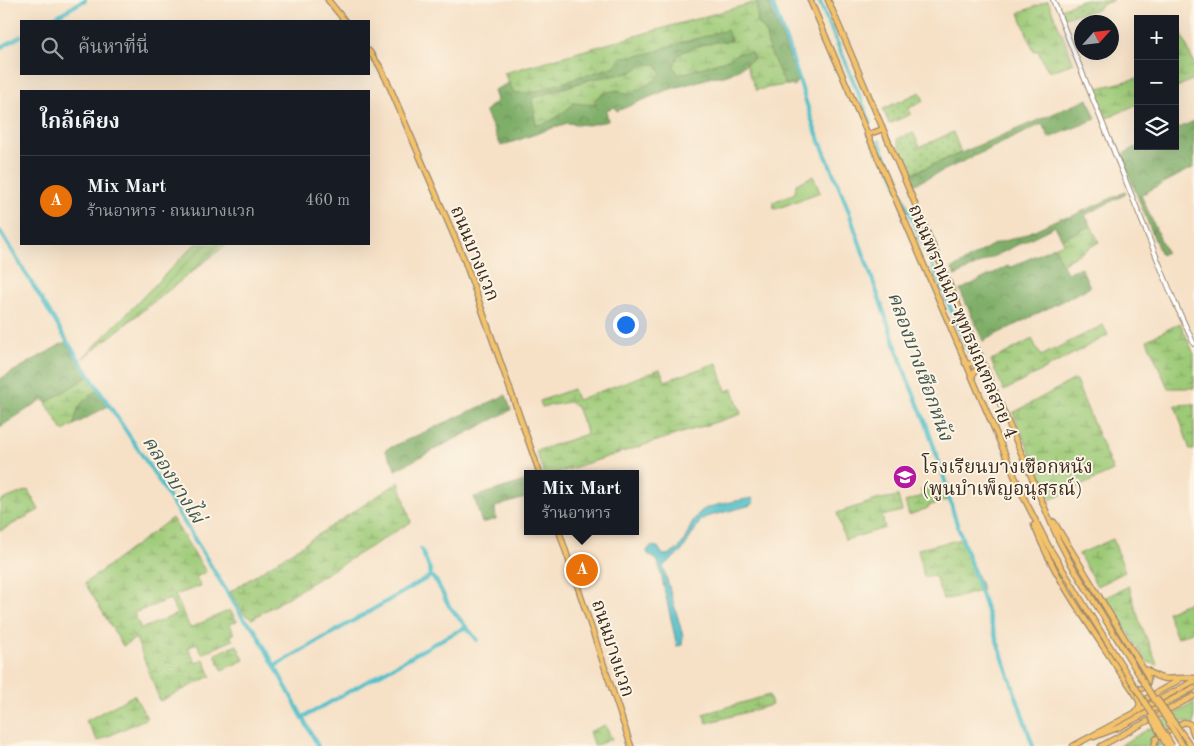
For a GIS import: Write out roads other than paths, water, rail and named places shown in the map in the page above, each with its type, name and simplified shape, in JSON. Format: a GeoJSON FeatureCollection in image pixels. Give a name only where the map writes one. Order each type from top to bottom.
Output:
{"type":"FeatureCollection","features":[{"type":"Feature","properties":{"kind":"main road"},"geometry":{"type":"LineString","coordinates":[[328,0],[344,20]]}},
{"type":"Feature","properties":{"kind":"main road","name":"ถนนพรานนก-พุทธมณฑลสาย 4"},"geometry":{"type":"LineString","coordinates":[[810,0],[1024,498],[1054,556],[1172,746]]}},
{"type":"Feature","properties":{"kind":"main road","name":"ถนนพรานนก-พุทธมณฑลสาย 4"},"geometry":{"type":"LineString","coordinates":[[828,0],[1066,556],[1183,746]]}},
{"type":"Feature","properties":{"kind":"main road","name":"ถนนบางแวก"},"geometry":{"type":"LineString","coordinates":[[370,52],[388,83],[464,259],[539,470]]}},
{"type":"Feature","properties":{"kind":"main road"},"geometry":{"type":"LineString","coordinates":[[868,135],[883,128]]}},
{"type":"Feature","properties":{"kind":"main road"},"geometry":{"type":"LineString","coordinates":[[965,363],[974,363],[979,359],[980,355]]}},
{"type":"Feature","properties":{"kind":"main road"},"geometry":{"type":"LineString","coordinates":[[972,378],[974,370],[984,368],[987,371]]}},
{"type":"Feature","properties":{"kind":"main road"},"geometry":{"type":"LineString","coordinates":[[1024,498],[1048,556],[1140,704]]}},
{"type":"Feature","properties":{"kind":"main road"},"geometry":{"type":"LineString","coordinates":[[1045,506],[1147,675],[1147,684],[1142,689],[1137,689],[1126,682]]}},
{"type":"Feature","properties":{"kind":"main road","name":"ถนนบางแวก"},"geometry":{"type":"LineString","coordinates":[[560,535],[631,746]]}},
{"type":"Feature","properties":{"kind":"main road"},"geometry":{"type":"LineString","coordinates":[[1138,660],[1147,670],[1160,678],[1169,680],[1184,677],[1194,680]]}},
{"type":"Feature","properties":{"kind":"main road"},"geometry":{"type":"LineString","coordinates":[[1135,713],[1145,699],[1184,677]]}},
{"type":"Feature","properties":{"kind":"main road"},"geometry":{"type":"LineString","coordinates":[[1073,746],[1194,680]]}},
{"type":"Feature","properties":{"kind":"main road"},"geometry":{"type":"LineString","coordinates":[[1081,742],[1115,729],[1194,688]]}},
{"type":"Feature","properties":{"kind":"main road"},"geometry":{"type":"LineString","coordinates":[[1149,690],[1168,712],[1191,746]]}},
{"type":"Feature","properties":{"kind":"main road"},"geometry":{"type":"LineString","coordinates":[[1101,746],[1194,697]]}},
{"type":"Feature","properties":{"kind":"main road"},"geometry":{"type":"LineString","coordinates":[[1146,705],[1166,746]]}},
{"type":"Feature","properties":{"kind":"main road"},"geometry":{"type":"LineString","coordinates":[[1154,746],[1156,739],[1184,722],[1190,724],[1194,735]]}},
{"type":"Feature","properties":{"kind":"main road"},"geometry":{"type":"LineString","coordinates":[[1109,746],[1133,729]]}},
{"type":"Feature","properties":{"kind":"street"},"geometry":{"type":"LineString","coordinates":[[1053,0],[1175,302],[1194,344]]}},
{"type":"Feature","properties":{"kind":"water"},"geometry":{"type":"Polygon","coordinates":[[[752,498],[754,503],[748,506],[701,520],[682,551],[663,566],[683,636],[682,645],[677,646],[658,561],[648,554],[647,551],[650,547],[658,547],[663,555],[671,554],[682,544],[697,515],[703,510],[752,498]]]}},
{"type":"Feature","properties":{"kind":"waterway"},"geometry":{"type":"LineString","coordinates":[[50,20],[85,0]]}},
{"type":"Feature","properties":{"kind":"waterway","name":"คลองบางเชือกหนัง"},"geometry":{"type":"LineString","coordinates":[[771,0],[791,54],[814,127],[845,201],[907,378],[926,423],[954,515],[1033,746]]}},
{"type":"Feature","properties":{"kind":"waterway"},"geometry":{"type":"LineString","coordinates":[[819,0],[871,123]]}},
{"type":"Feature","properties":{"kind":"waterway"},"geometry":{"type":"LineString","coordinates":[[0,48],[20,37]]}},
{"type":"Feature","properties":{"kind":"waterway"},"geometry":{"type":"LineString","coordinates":[[879,141],[970,354]]}},
{"type":"Feature","properties":{"kind":"waterway","name":"คลองบางไผ่"},"geometry":{"type":"LineString","coordinates":[[0,231],[67,341],[157,478],[243,618],[254,628],[318,746]]}},
{"type":"Feature","properties":{"kind":"waterway"},"geometry":{"type":"LineString","coordinates":[[275,666],[429,577],[431,572],[421,549]]}},
{"type":"Feature","properties":{"kind":"waterway"},"geometry":{"type":"LineString","coordinates":[[430,575],[437,582],[449,606],[477,640]]}},
{"type":"Feature","properties":{"kind":"waterway"},"geometry":{"type":"LineString","coordinates":[[302,718],[437,642],[467,628]]}},
{"type":"Feature","properties":{"kind":"place","name":"โรงเรียนบางเชือกหนัง (พูนบำเพ็ญอนุสรณ์)"},"geometry":{"type":"Point","coordinates":[905,477]}},
{"type":"Feature","properties":{"kind":"place","name":"Mix Mart"},"geometry":{"type":"Point","coordinates":[582,570]}}]}
